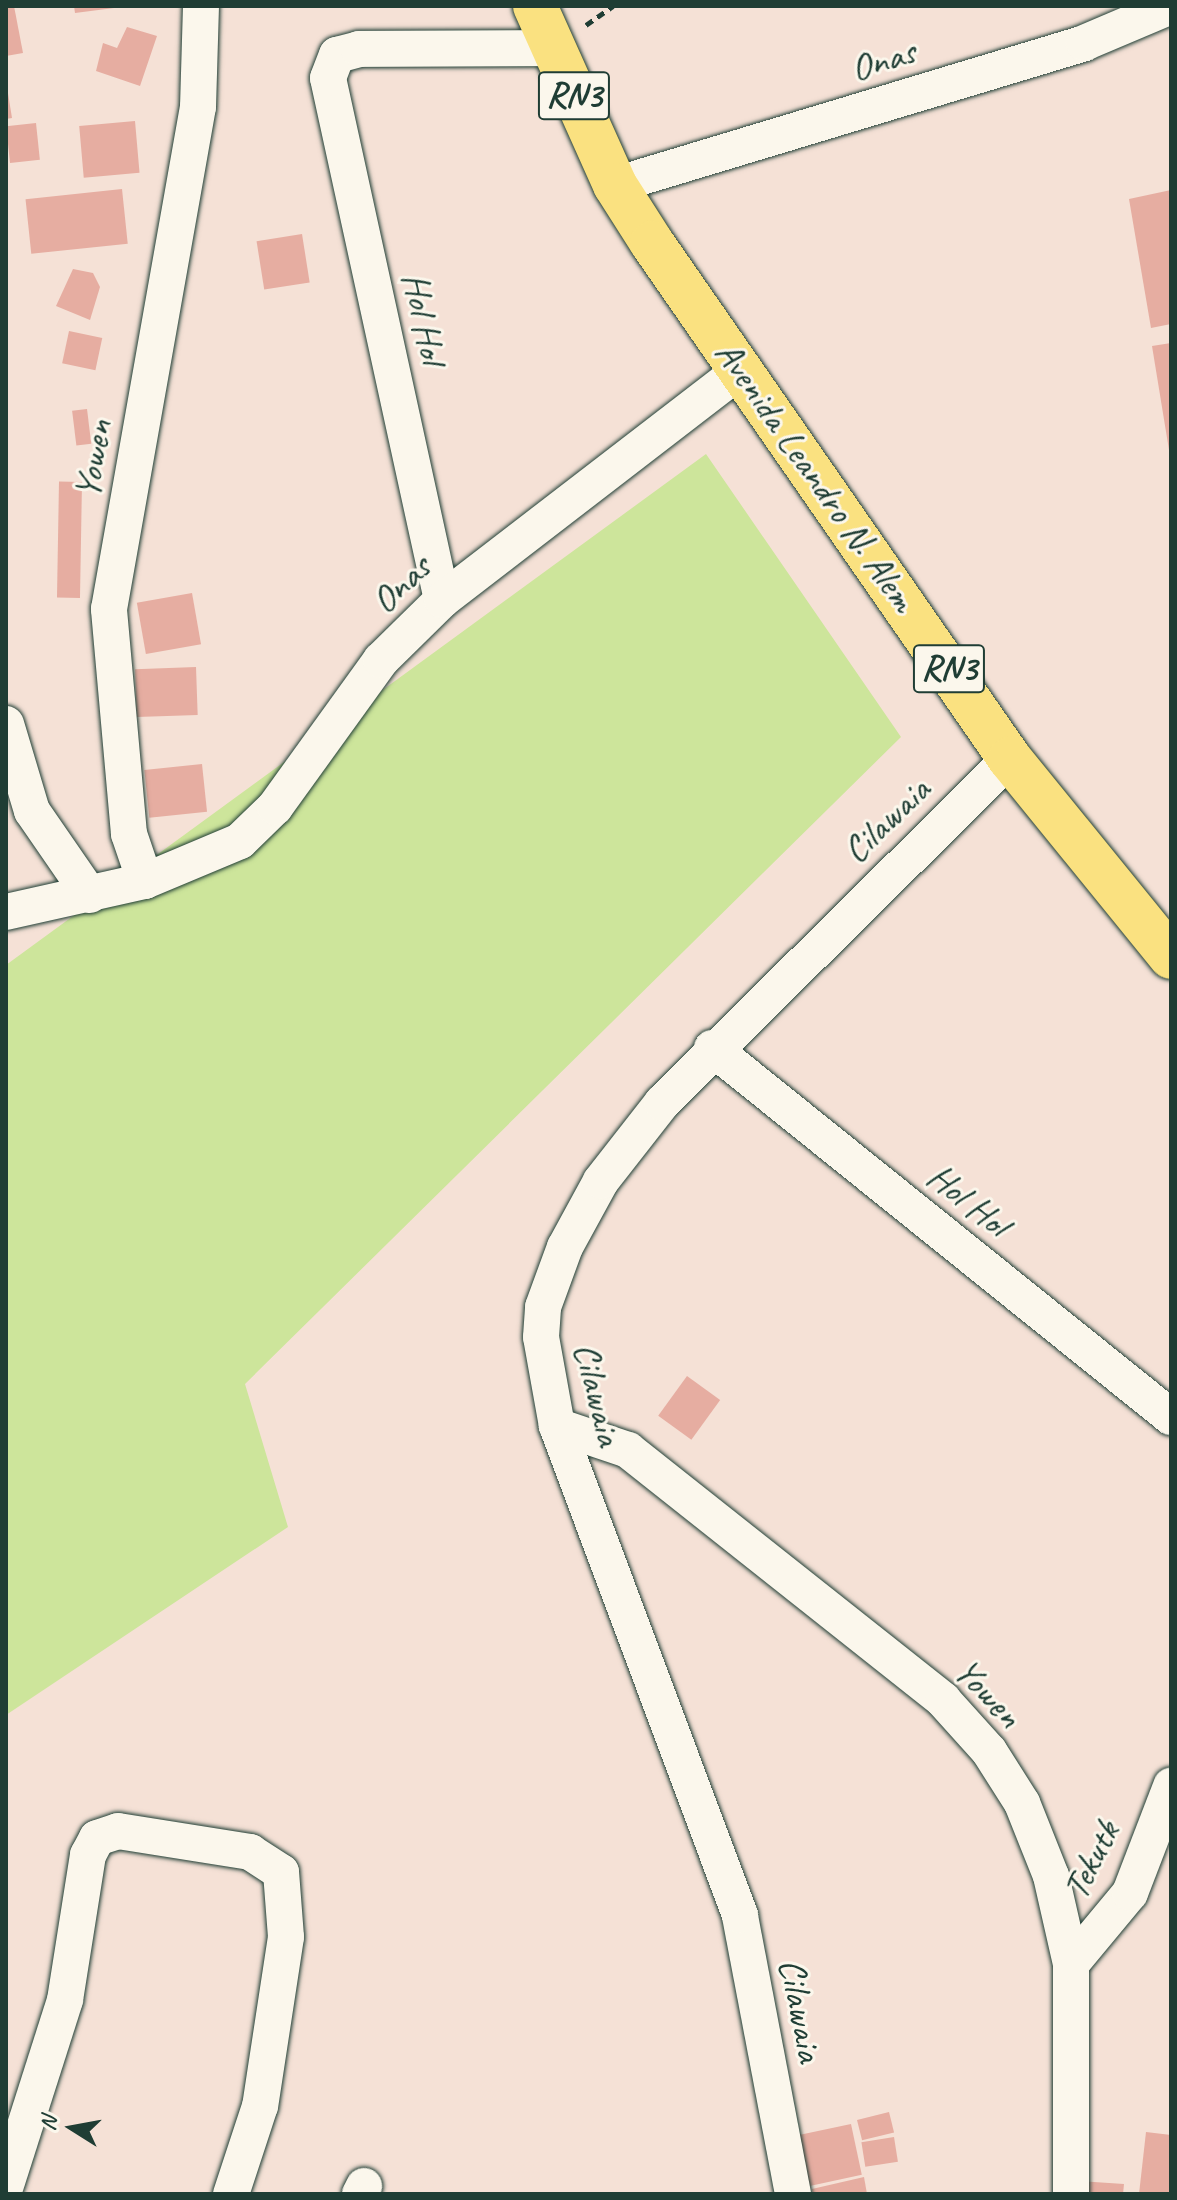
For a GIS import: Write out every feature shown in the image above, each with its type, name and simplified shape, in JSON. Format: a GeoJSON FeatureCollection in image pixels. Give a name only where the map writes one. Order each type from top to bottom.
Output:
{"type":"FeatureCollection","features":[{"type":"Feature","properties":{"kind":"highway","name":"Avenida Leandro N. Alem"},"geometry":{"type":"LineString","coordinates":[[535,6],[615,185],[1010,759],[1171,957]]}},
{"type":"Feature","properties":{"kind":"street","name":"Yowen"},"geometry":{"type":"LineString","coordinates":[[145,881],[129,834],[109,609],[205,52],[201,6]]}},
{"type":"Feature","properties":{"kind":"street","name":"Onas"},"geometry":{"type":"LineString","coordinates":[[615,185],[1084,43],[1171,6]]}},
{"type":"Feature","properties":{"kind":"street","name":"Hol Hol"},"geometry":{"type":"LineString","coordinates":[[442,600],[328,78],[337,55],[552,48]]}},
{"type":"Feature","properties":{"kind":"street","name":"Onas"},"geometry":{"type":"LineString","coordinates":[[6,912],[90,895],[203,862],[249,832],[381,660],[442,600],[743,368]]}},
{"type":"Feature","properties":{"kind":"street"},"geometry":{"type":"LineString","coordinates":[[6,724],[32,811],[90,895]]}},
{"type":"Feature","properties":{"kind":"street","name":"Cilawaia"},"geometry":{"type":"LineString","coordinates":[[793,2194],[722,1851],[557,1426],[541,1337],[565,1247],[601,1181],[712,1048],[1010,759]]}},
{"type":"Feature","properties":{"kind":"street","name":"Hol Hol"},"geometry":{"type":"LineString","coordinates":[[712,1048],[1171,1417]]}},
{"type":"Feature","properties":{"kind":"street","name":"Yowen"},"geometry":{"type":"LineString","coordinates":[[557,1426],[628,1450],[943,1700],[1022,1803],[1051,1876],[1071,1964],[1071,2194]]}},
{"type":"Feature","properties":{"kind":"street","name":"Tekutk"},"geometry":{"type":"LineString","coordinates":[[1071,1964],[1130,1893],[1171,1786]]}},
{"type":"Feature","properties":{"kind":"street"},"geometry":{"type":"LineString","coordinates":[[6,2185],[65,2000],[88,1855],[97,1838],[118,1831],[250,1852],[281,1872],[286,1937],[260,2106],[231,2194]]}},
{"type":"Feature","properties":{"kind":"green space"},"geometry":{"type":"Polygon","coordinates":[[[706,454],[901,737],[245,1384],[288,1527],[6,1715],[6,965],[706,454]]]}},
{"type":"Feature","properties":{"kind":"building"},"geometry":{"type":"Polygon","coordinates":[[[6,6],[14,6],[23,53],[6,56],[6,6]]]}},
{"type":"Feature","properties":{"kind":"building"},"geometry":{"type":"Polygon","coordinates":[[[74,6],[114,6],[114,8],[75,13],[74,6]]]}},
{"type":"Feature","properties":{"kind":"building"},"geometry":{"type":"Polygon","coordinates":[[[127,27],[157,36],[140,86],[96,71],[103,43],[117,48],[127,27]]]}},
{"type":"Feature","properties":{"kind":"building"},"geometry":{"type":"Polygon","coordinates":[[[6,81],[12,118],[6,119],[6,81]]]}},
{"type":"Feature","properties":{"kind":"building"},"geometry":{"type":"Polygon","coordinates":[[[135,121],[140,173],[84,178],[79,126],[135,121]]]}},
{"type":"Feature","properties":{"kind":"building"},"geometry":{"type":"Polygon","coordinates":[[[36,123],[40,160],[10,163],[6,126],[36,123]]]}},
{"type":"Feature","properties":{"kind":"building"},"geometry":{"type":"Polygon","coordinates":[[[122,189],[128,244],[31,254],[26,199],[122,189]]]}},
{"type":"Feature","properties":{"kind":"building"},"geometry":{"type":"Polygon","coordinates":[[[1171,190],[1171,324],[1151,328],[1129,199],[1171,190]]]}},
{"type":"Feature","properties":{"kind":"building"},"geometry":{"type":"Polygon","coordinates":[[[302,234],[310,282],[264,290],[257,241],[302,234]]]}},
{"type":"Feature","properties":{"kind":"building"},"geometry":{"type":"Polygon","coordinates":[[[73,269],[93,273],[100,287],[90,320],[56,306],[73,269]]]}},
{"type":"Feature","properties":{"kind":"building"},"geometry":{"type":"Polygon","coordinates":[[[69,331],[102,338],[95,370],[62,363],[69,331]]]}},
{"type":"Feature","properties":{"kind":"building"},"geometry":{"type":"Polygon","coordinates":[[[1171,343],[1171,450],[1169,450],[1152,346],[1171,343]]]}},
{"type":"Feature","properties":{"kind":"building"},"geometry":{"type":"Polygon","coordinates":[[[87,409],[91,444],[76,446],[72,411],[87,409]]]}},
{"type":"Feature","properties":{"kind":"building"},"geometry":{"type":"Polygon","coordinates":[[[59,482],[82,482],[80,598],[57,598],[59,482]]]}},
{"type":"Feature","properties":{"kind":"building"},"geometry":{"type":"Polygon","coordinates":[[[192,593],[201,644],[146,654],[137,603],[192,593]]]}},
{"type":"Feature","properties":{"kind":"building"},"geometry":{"type":"Polygon","coordinates":[[[196,667],[198,715],[137,717],[135,669],[196,667]]]}},
{"type":"Feature","properties":{"kind":"building"},"geometry":{"type":"Polygon","coordinates":[[[202,764],[207,812],[149,818],[144,770],[202,764]]]}},
{"type":"Feature","properties":{"kind":"building"},"geometry":{"type":"Polygon","coordinates":[[[687,1376],[720,1400],[691,1440],[658,1416],[687,1376]]]}},
{"type":"Feature","properties":{"kind":"building"},"geometry":{"type":"Polygon","coordinates":[[[889,2112],[894,2132],[862,2140],[857,2120],[889,2112]]]}},
{"type":"Feature","properties":{"kind":"building"},"geometry":{"type":"Polygon","coordinates":[[[851,2124],[862,2175],[805,2187],[794,2136],[851,2124]]]}},
{"type":"Feature","properties":{"kind":"building"},"geometry":{"type":"Polygon","coordinates":[[[1146,2132],[1171,2135],[1171,2194],[1139,2194],[1146,2132]]]}},
{"type":"Feature","properties":{"kind":"building"},"geometry":{"type":"Polygon","coordinates":[[[894,2137],[898,2162],[865,2167],[861,2142],[894,2137]]]}},
{"type":"Feature","properties":{"kind":"building"},"geometry":{"type":"Polygon","coordinates":[[[864,2177],[867,2194],[813,2194],[812,2189],[864,2177]]]}},
{"type":"Feature","properties":{"kind":"building"},"geometry":{"type":"Polygon","coordinates":[[[1079,2181],[1124,2184],[1123,2194],[1078,2194],[1079,2181]]]}}]}
